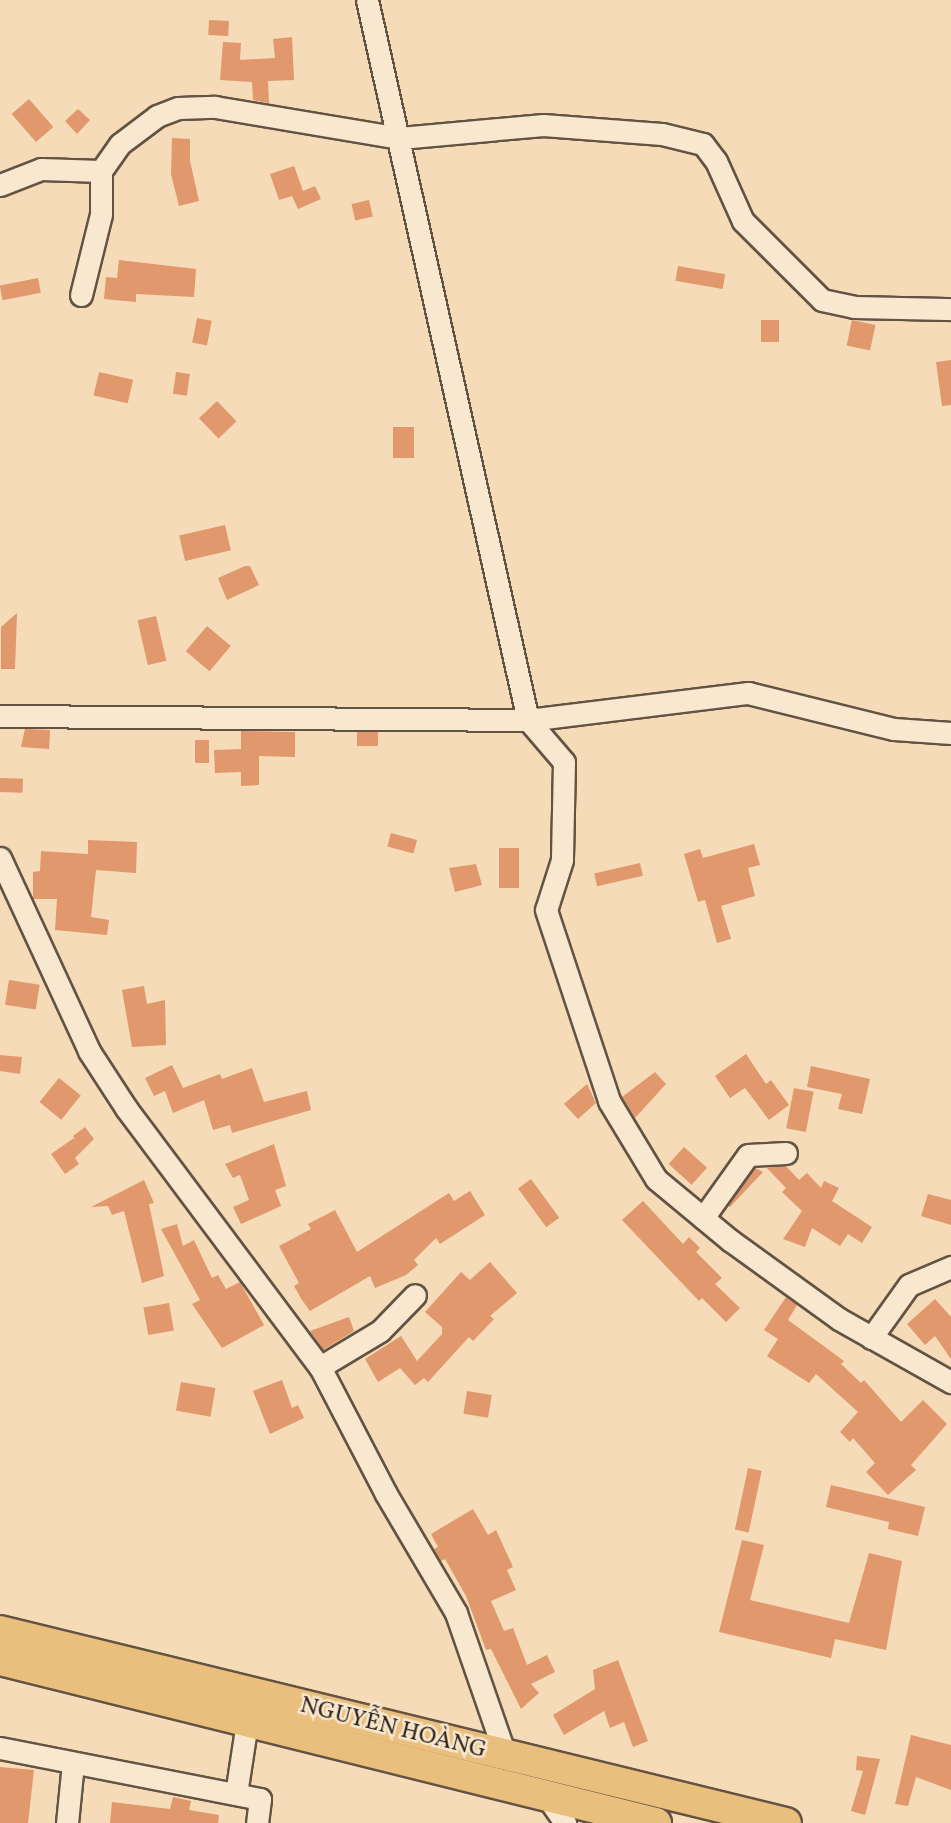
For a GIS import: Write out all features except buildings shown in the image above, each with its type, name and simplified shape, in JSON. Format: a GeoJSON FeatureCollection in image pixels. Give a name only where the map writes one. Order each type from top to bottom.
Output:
{"type":"FeatureCollection","features":[{"type":"Feature","properties":{"kind":"highway","name":"NGUYỄN HOÀNG"},"geometry":{"type":"LineString","coordinates":[[0,1631],[506,1757],[786,1823]]}},
{"type":"Feature","properties":{"kind":"highway","name":"NGUYỄN HOÀNG"},"geometry":{"type":"LineString","coordinates":[[0,1660],[656,1823]]}},
{"type":"Feature","properties":{"kind":"street"},"geometry":{"type":"LineString","coordinates":[[367,0],[528,720],[564,762],[562,860],[546,910],[605,1089],[656,1179],[703,1218],[828,1311],[951,1382]]}},
{"type":"Feature","properties":{"kind":"street"},"geometry":{"type":"LineString","coordinates":[[81,295],[101,214],[101,171],[120,144],[157,116],[178,108],[215,107],[400,138],[543,125],[687,138],[703,144],[716,161],[743,221],[822,300],[854,307],[951,309]]}},
{"type":"Feature","properties":{"kind":"street"},"geometry":{"type":"LineString","coordinates":[[0,186],[41,169],[101,171]]}},
{"type":"Feature","properties":{"kind":"street"},"geometry":{"type":"LineString","coordinates":[[0,716],[528,720],[748,693],[894,729],[951,733]]}},
{"type":"Feature","properties":{"kind":"street"},"geometry":{"type":"LineString","coordinates":[[0,858],[89,1051],[126,1108],[320,1367],[386,1494],[456,1613],[506,1757]]}},
{"type":"Feature","properties":{"kind":"street"},"geometry":{"type":"LineString","coordinates":[[703,1218],[748,1156],[786,1153]]}},
{"type":"Feature","properties":{"kind":"street"},"geometry":{"type":"LineString","coordinates":[[871,1338],[909,1285],[951,1267]]}},
{"type":"Feature","properties":{"kind":"street"},"geometry":{"type":"LineString","coordinates":[[320,1367],[380,1331],[415,1295]]}},
{"type":"Feature","properties":{"kind":"street"},"geometry":{"type":"LineString","coordinates":[[236,1794],[247,1722]]}},
{"type":"Feature","properties":{"kind":"street"},"geometry":{"type":"LineString","coordinates":[[0,1748],[236,1794],[262,1816]]}},
{"type":"Feature","properties":{"kind":"street"},"geometry":{"type":"LineString","coordinates":[[67,1823],[73,1763]]}},
{"type":"Feature","properties":{"kind":"street"},"geometry":{"type":"LineString","coordinates":[[547,1797],[565,1823]]}}]}
